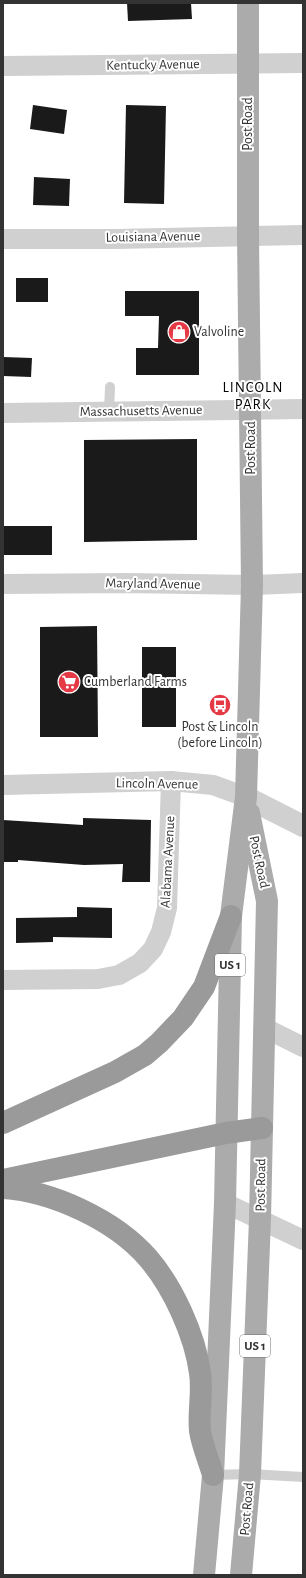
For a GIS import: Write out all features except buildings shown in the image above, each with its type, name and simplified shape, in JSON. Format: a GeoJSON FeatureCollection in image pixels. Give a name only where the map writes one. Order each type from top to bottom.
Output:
{"type":"FeatureCollection","features":[{"type":"Feature","properties":{"kind":"highway"},"geometry":{"type":"LineString","coordinates":[[3,1123],[115,1072],[145,1055],[159,1043],[183,1018],[204,987],[231,916]]}},
{"type":"Feature","properties":{"kind":"highway"},"geometry":{"type":"LineString","coordinates":[[3,1180],[226,1133],[262,1128]]}},
{"type":"Feature","properties":{"kind":"highway"},"geometry":{"type":"LineString","coordinates":[[3,1188],[30,1192],[51,1198],[93,1216],[132,1242],[156,1268],[172,1294],[189,1332],[195,1353],[200,1373],[201,1385],[200,1431],[213,1475]]}},
{"type":"Feature","properties":{"kind":"main road","name":"Post Road"},"geometry":{"type":"LineString","coordinates":[[204,1575],[213,1475],[225,1204],[231,916],[246,797],[252,585],[248,235],[248,3]]}},
{"type":"Feature","properties":{"kind":"main road","name":"Post Road"},"geometry":{"type":"LineString","coordinates":[[241,1575],[250,1474],[260,1219],[267,901],[246,797]]}},
{"type":"Feature","properties":{"kind":"street","name":"Kentucky Avenue"},"geometry":{"type":"LineString","coordinates":[[3,66],[303,63]]}},
{"type":"Feature","properties":{"kind":"street","name":"Louisiana Avenue"},"geometry":{"type":"LineString","coordinates":[[3,239],[116,239],[303,235]]}},
{"type":"Feature","properties":{"kind":"street","name":"Massachusetts Avenue"},"geometry":{"type":"LineString","coordinates":[[3,413],[303,410]]}},
{"type":"Feature","properties":{"kind":"street","name":"Maryland Avenue"},"geometry":{"type":"LineString","coordinates":[[3,584],[300,584]]}},
{"type":"Feature","properties":{"kind":"street","name":"Lincoln Avenue"},"geometry":{"type":"LineString","coordinates":[[3,785],[171,781],[213,785],[246,797],[303,826]]}},
{"type":"Feature","properties":{"kind":"street","name":"Alabama Avenue"},"geometry":{"type":"LineString","coordinates":[[3,980],[98,979],[120,975],[140,963],[153,949],[161,932],[167,908],[171,781]]}},
{"type":"Feature","properties":{"kind":"street"},"geometry":{"type":"LineString","coordinates":[[265,1028],[303,1047]]}},
{"type":"Feature","properties":{"kind":"street"},"geometry":{"type":"LineString","coordinates":[[225,1204],[303,1240]]}},
{"type":"Feature","properties":{"kind":"lane"},"geometry":{"type":"LineString","coordinates":[[109,412],[110,387]]}},
{"type":"Feature","properties":{"kind":"lane"},"geometry":{"type":"LineString","coordinates":[[213,1475],[250,1474],[303,1478]]}},
{"type":"Feature","properties":{"kind":"place","name":"Valvoline"},"geometry":{"type":"Point","coordinates":[179,332]}},
{"type":"Feature","properties":{"kind":"place","name":"Cumberland Farms"},"geometry":{"type":"Point","coordinates":[69,682]}},
{"type":"Feature","properties":{"kind":"place","name":"Post & Lincoln (before Lincoln)"},"geometry":{"type":"Point","coordinates":[220,705]}},
{"type":"Feature","properties":{"kind":"district","name":"LINCOLN PARK"},"geometry":{"type":"Point","coordinates":[253,396]}}]}
